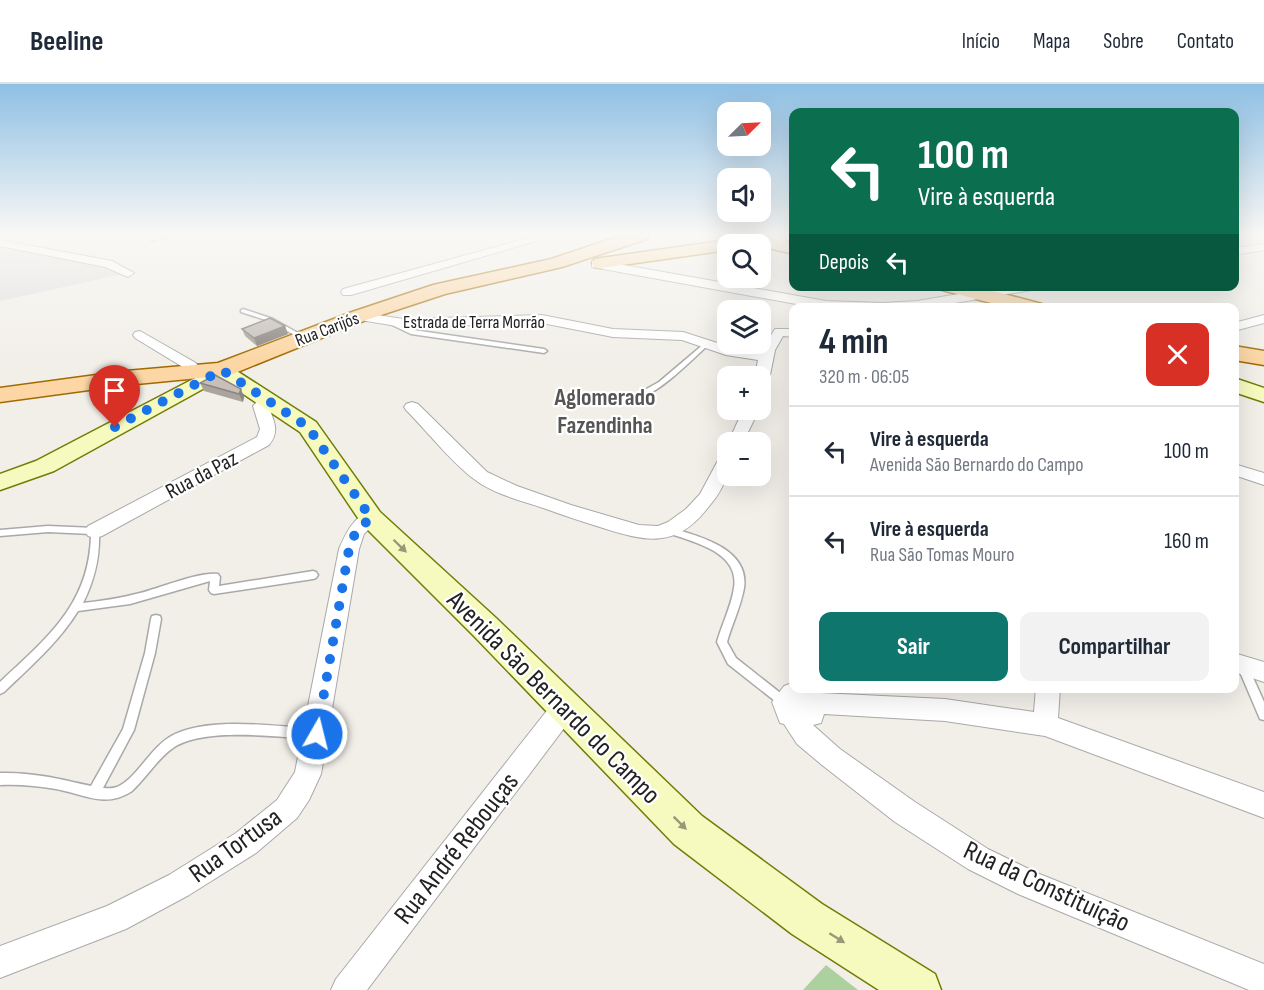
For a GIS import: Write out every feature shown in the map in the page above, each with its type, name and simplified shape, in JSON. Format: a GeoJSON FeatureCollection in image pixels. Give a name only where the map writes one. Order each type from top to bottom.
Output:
{"type":"FeatureCollection","features":[{"type":"Feature","properties":{"kind":"main road","name":"Rua Carijós"},"geometry":{"type":"LineString","coordinates":[[229,367],[359,316],[455,285],[496,277]]}},
{"type":"Feature","properties":{"kind":"main road"},"geometry":{"type":"LineString","coordinates":[[968,291],[1015,303]]}},
{"type":"Feature","properties":{"kind":"main road"},"geometry":{"type":"LineString","coordinates":[[1239,353],[1264,358]]}},
{"type":"Feature","properties":{"kind":"main road"},"geometry":{"type":"LineString","coordinates":[[0,388],[191,366],[229,367]]}},
{"type":"Feature","properties":{"kind":"main road"},"geometry":{"type":"LineString","coordinates":[[0,395],[229,367]]}},
{"type":"Feature","properties":{"kind":"main road"},"geometry":{"type":"LineString","coordinates":[[0,482],[45,466],[229,367]]}},
{"type":"Feature","properties":{"kind":"main road","name":"Avenida São Bernardo do Campo"},"geometry":{"type":"LineString","coordinates":[[229,367],[268,399],[308,427],[371,518],[688,830],[807,919],[920,990]]}},
{"type":"Feature","properties":{"kind":"main road"},"geometry":{"type":"LineString","coordinates":[[1239,368],[1264,372]]}},
{"type":"Feature","properties":{"kind":"main road"},"geometry":{"type":"LineString","coordinates":[[1239,386],[1264,396]]}},
{"type":"Feature","properties":{"kind":"street"},"geometry":{"type":"LineString","coordinates":[[347,292],[400,277]]}},
{"type":"Feature","properties":{"kind":"street"},"geometry":{"type":"LineString","coordinates":[[688,277],[817,303]]}},
{"type":"Feature","properties":{"kind":"street"},"geometry":{"type":"LineString","coordinates":[[930,303],[1005,291]]}},
{"type":"Feature","properties":{"kind":"street","name":"Estrada de Terra Morrão"},"geometry":{"type":"LineString","coordinates":[[359,316],[390,322],[542,319],[613,333],[683,336],[731,352],[764,357]]}},
{"type":"Feature","properties":{"kind":"street"},"geometry":{"type":"LineString","coordinates":[[1239,326],[1264,319]]}},
{"type":"Feature","properties":{"kind":"street"},"geometry":{"type":"LineString","coordinates":[[763,366],[764,357],[778,333],[789,332]]}},
{"type":"Feature","properties":{"kind":"street"},"geometry":{"type":"LineString","coordinates":[[140,336],[191,366]]}},
{"type":"Feature","properties":{"kind":"street","name":"Rua da Paz"},"geometry":{"type":"LineString","coordinates":[[95,531],[263,441],[270,429],[261,406],[268,399]]}},
{"type":"Feature","properties":{"kind":"street"},"geometry":{"type":"LineString","coordinates":[[412,407],[481,476],[511,490],[564,509],[639,532],[659,533],[693,514],[708,497],[717,479]]}},
{"type":"Feature","properties":{"kind":"street"},"geometry":{"type":"LineString","coordinates":[[1239,472],[1264,479]]}},
{"type":"Feature","properties":{"kind":"street","name":"Rua Tortusa"},"geometry":{"type":"LineString","coordinates":[[0,962],[115,918],[179,885],[246,843],[287,809],[300,791],[308,774],[349,549],[356,531],[371,518]]}},
{"type":"Feature","properties":{"kind":"street"},"geometry":{"type":"LineString","coordinates":[[1239,663],[1264,672]]}},
{"type":"Feature","properties":{"kind":"street"},"geometry":{"type":"LineString","coordinates":[[1045,725],[1048,693]]}},
{"type":"Feature","properties":{"kind":"street","name":"Rua André Rebouças"},"geometry":{"type":"LineString","coordinates":[[347,990],[565,707]]}},
{"type":"Feature","properties":{"kind":"street"},"geometry":{"type":"LineString","coordinates":[[797,707],[945,710],[1045,725],[1264,805]]}},
{"type":"Feature","properties":{"kind":"street","name":"Rua da Constituição"},"geometry":{"type":"LineString","coordinates":[[797,707],[806,736],[831,757],[905,812],[978,859],[1028,884],[1264,980]]}},
{"type":"Feature","properties":{"kind":"lane"},"geometry":{"type":"LineString","coordinates":[[243,311],[271,320],[302,337]]}},
{"type":"Feature","properties":{"kind":"lane"},"geometry":{"type":"LineString","coordinates":[[390,322],[411,332],[544,351]]}},
{"type":"Feature","properties":{"kind":"lane"},"geometry":{"type":"LineString","coordinates":[[644,394],[661,383],[705,345]]}},
{"type":"Feature","properties":{"kind":"lane"},"geometry":{"type":"LineString","coordinates":[[0,533],[48,529],[95,531],[93,563],[85,591],[77,607],[55,636],[0,689]]}},
{"type":"Feature","properties":{"kind":"lane"},"geometry":{"type":"LineString","coordinates":[[668,530],[725,552],[739,568],[740,586],[722,642],[732,661],[797,707]]}},
{"type":"Feature","properties":{"kind":"lane"},"geometry":{"type":"LineString","coordinates":[[77,607],[105,605],[140,597],[189,580],[215,577],[214,590],[313,575]]}},
{"type":"Feature","properties":{"kind":"lane"},"geometry":{"type":"LineString","coordinates":[[94,792],[128,730],[150,653],[156,620]]}},
{"type":"Feature","properties":{"kind":"lane"},"geometry":{"type":"LineString","coordinates":[[1239,665],[1264,715]]}},
{"type":"Feature","properties":{"kind":"lane"},"geometry":{"type":"LineString","coordinates":[[0,779],[54,783],[114,794],[130,784],[167,745],[186,735],[260,730],[317,734]]}},
{"type":"Feature","properties":{"kind":"shaded area"},"geometry":{"type":"Polygon","coordinates":[[[0,277],[109,277],[0,301],[0,277]]]}},
{"type":"Feature","properties":{"kind":"green space"},"geometry":{"type":"Polygon","coordinates":[[[826,965],[858,990],[803,990],[826,965]]]}},
{"type":"Feature","properties":{"kind":"building"},"geometry":{"type":"Polygon","coordinates":[[[270,318],[285,326],[254,338],[242,329],[270,318]]]}},
{"type":"Feature","properties":{"kind":"building"},"geometry":{"type":"Polygon","coordinates":[[[215,375],[241,389],[239,394],[200,383],[215,375]]]}},
{"type":"Feature","properties":{"kind":"district","name":"Aglomerado Fazendinha"},"geometry":{"type":"Point","coordinates":[605,411]}},
{"type":"Feature","properties":{"kind":"route"},"geometry":{"type":"LineString","coordinates":[[115,427],[201,379],[222,370],[308,427],[371,518],[356,531],[349,549],[326,671],[317,734]]}}]}
